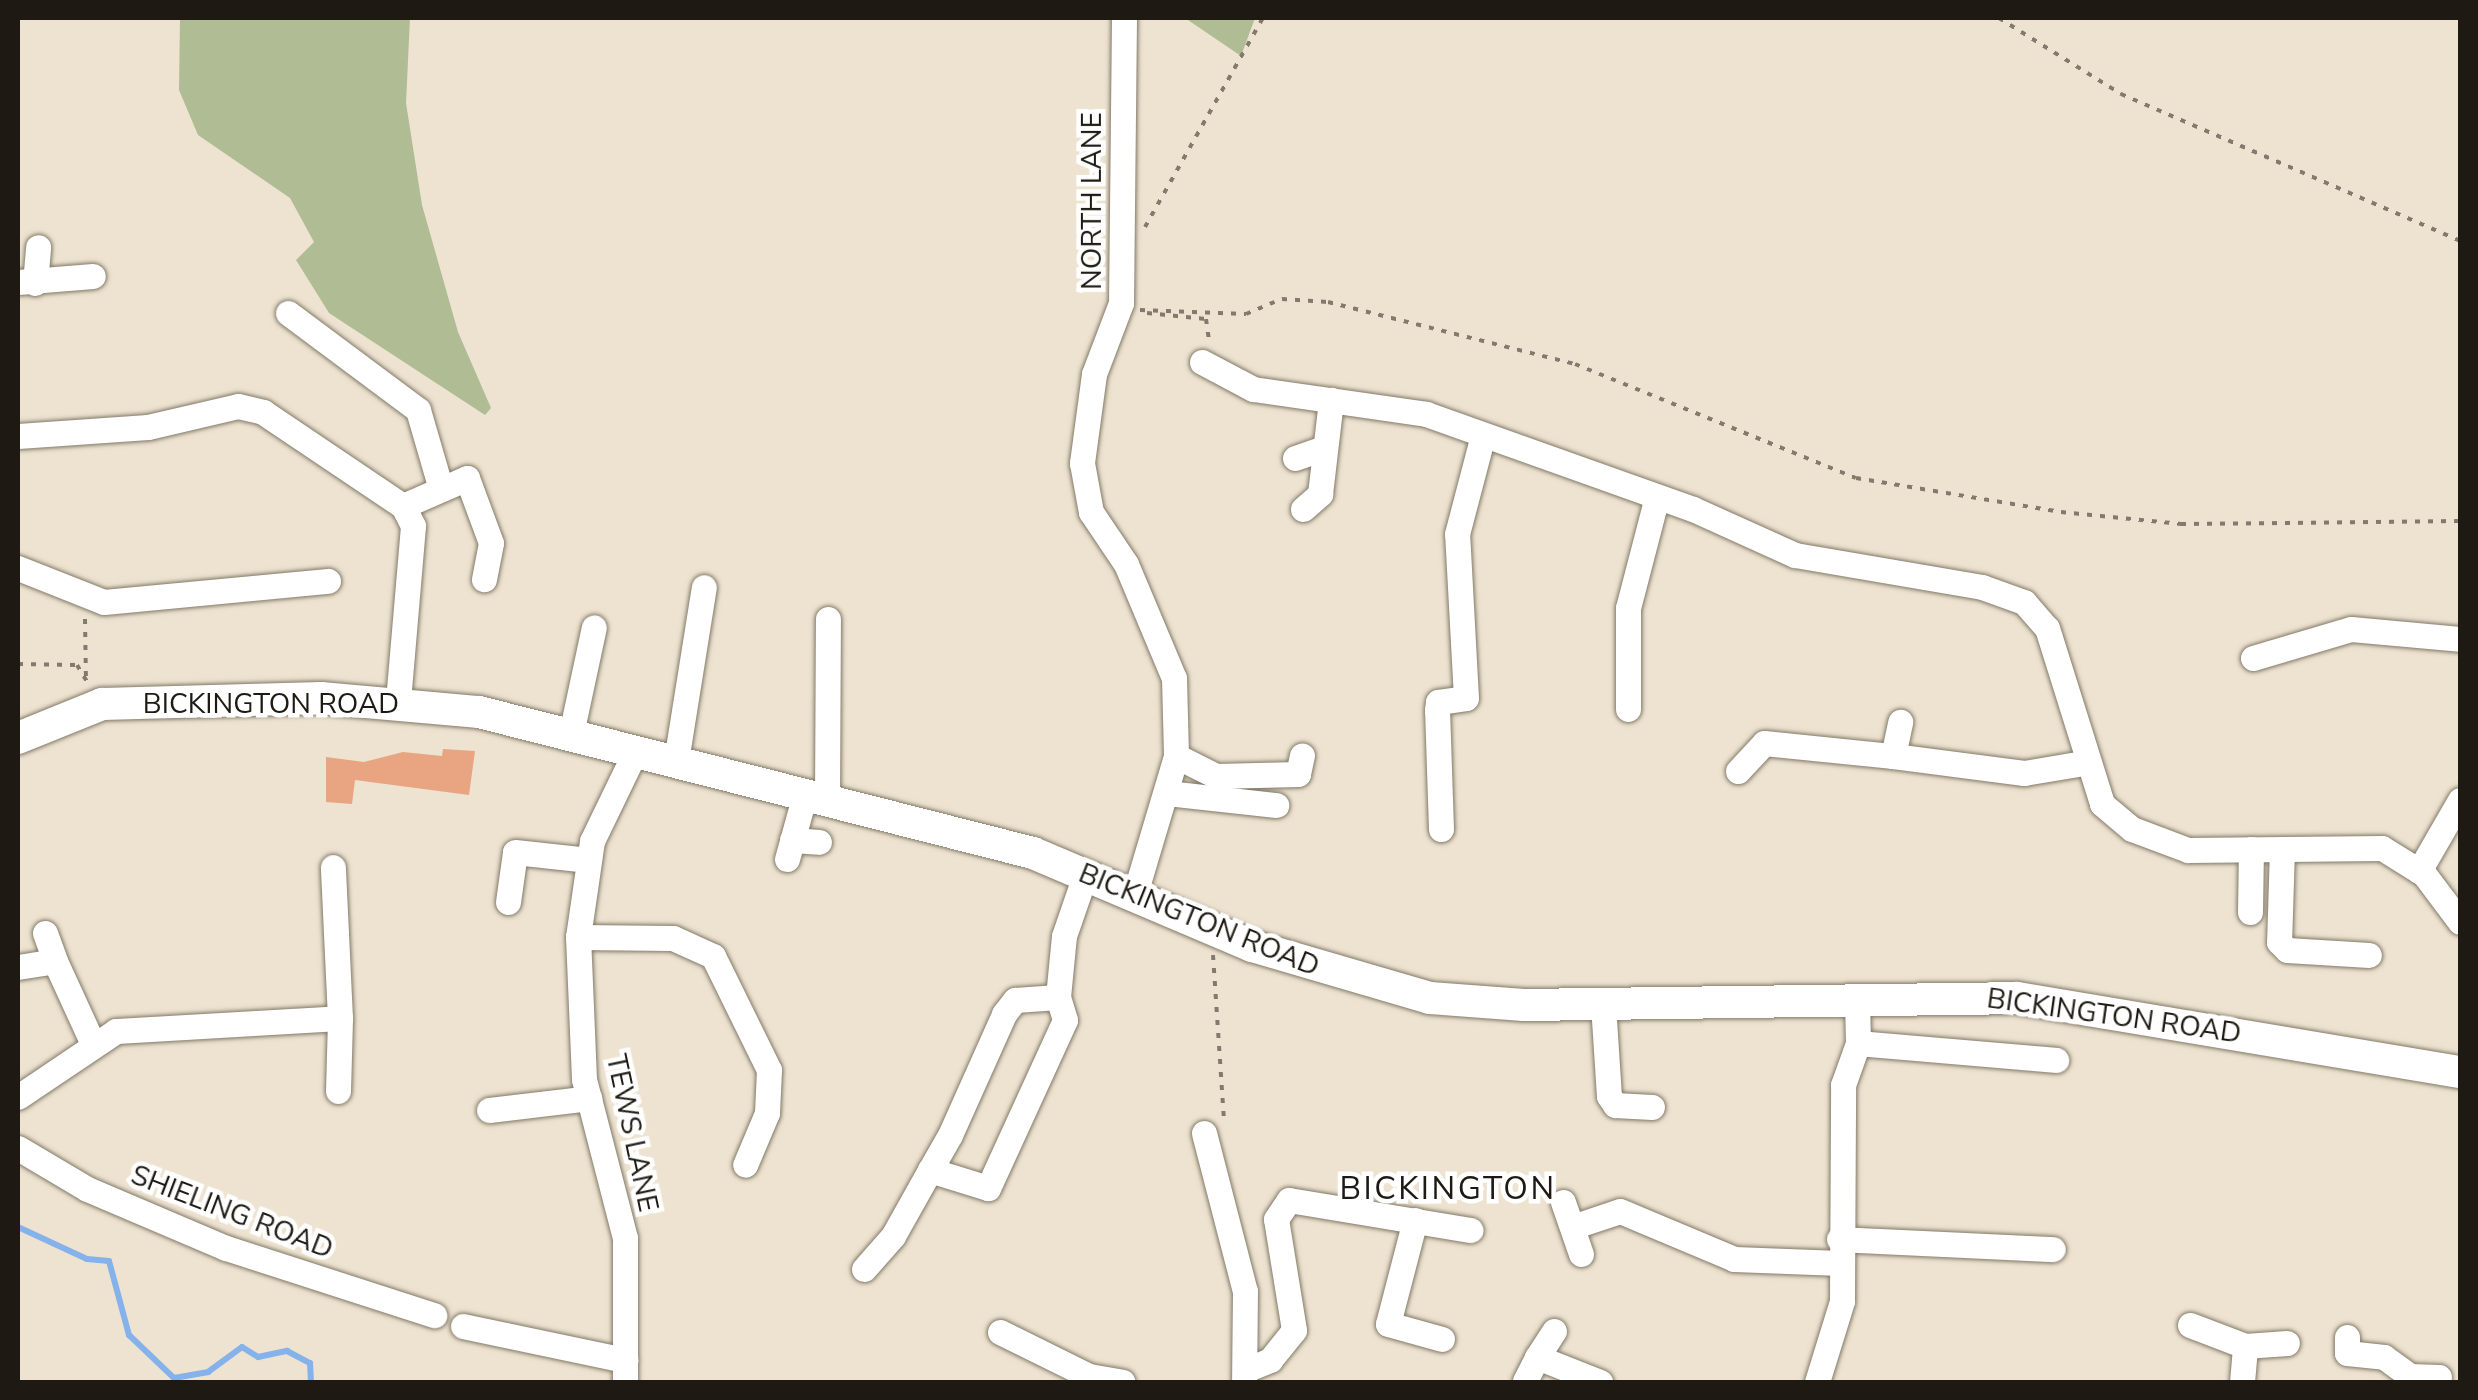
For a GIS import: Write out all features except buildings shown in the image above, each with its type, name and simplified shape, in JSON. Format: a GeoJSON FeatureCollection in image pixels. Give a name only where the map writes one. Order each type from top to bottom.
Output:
{"type":"FeatureCollection","features":[{"type":"Feature","properties":{"kind":"main road","name":"BICKINGTON ROAD"},"geometry":{"type":"LineString","coordinates":[[18,738],[94,692],[398,702],[636,750],[1086,872],[1346,980],[1430,998],[1603,1004],[2017,998],[2460,1072]]}},
{"type":"Feature","properties":{"kind":"street","name":"NORTH LANE"},"geometry":{"type":"LineString","coordinates":[[1124,18],[1120,307],[1094,374],[1082,462],[1091,512],[1126,564],[1174,678],[1176,756],[1136,890]]}},
{"type":"Feature","properties":{"kind":"street"},"geometry":{"type":"LineString","coordinates":[[38,247],[26,282],[93,276]]}},
{"type":"Feature","properties":{"kind":"street"},"geometry":{"type":"LineString","coordinates":[[288,313],[418,410],[440,490]]}},
{"type":"Feature","properties":{"kind":"street"},"geometry":{"type":"LineString","coordinates":[[1208,366],[1254,389],[1426,414],[1657,497],[1795,555],[2024,602],[2047,628],[2084,763],[2102,804],[2132,828],[2188,850],[2382,848],[2419,871],[2460,922]]}},
{"type":"Feature","properties":{"kind":"street"},"geometry":{"type":"LineString","coordinates":[[1303,510],[1320,494],[1321,450],[1330,400]]}},
{"type":"Feature","properties":{"kind":"street"},"geometry":{"type":"LineString","coordinates":[[18,436],[148,427],[238,406],[263,412],[403,506],[413,526],[398,702]]}},
{"type":"Feature","properties":{"kind":"street"},"geometry":{"type":"LineString","coordinates":[[1442,829],[1437,710],[1438,702],[1466,698],[1457,534],[1483,435]]}},
{"type":"Feature","properties":{"kind":"street"},"geometry":{"type":"LineString","coordinates":[[1295,458],[1321,450]]}},
{"type":"Feature","properties":{"kind":"street"},"geometry":{"type":"LineString","coordinates":[[403,506],[467,478],[491,543],[484,580]]}},
{"type":"Feature","properties":{"kind":"street"},"geometry":{"type":"LineString","coordinates":[[1628,709],[1628,608],[1657,497]]}},
{"type":"Feature","properties":{"kind":"street"},"geometry":{"type":"LineString","coordinates":[[18,568],[104,602],[328,580]]}},
{"type":"Feature","properties":{"kind":"street"},"geometry":{"type":"LineString","coordinates":[[676,760],[704,587]]}},
{"type":"Feature","properties":{"kind":"street"},"geometry":{"type":"LineString","coordinates":[[819,842],[789,849],[816,797],[828,619]]}},
{"type":"Feature","properties":{"kind":"street"},"geometry":{"type":"LineString","coordinates":[[571,734],[594,627]]}},
{"type":"Feature","properties":{"kind":"street"},"geometry":{"type":"LineString","coordinates":[[2253,658],[2351,628],[2460,639]]}},
{"type":"Feature","properties":{"kind":"street"},"geometry":{"type":"LineString","coordinates":[[1893,756],[1900,722]]}},
{"type":"Feature","properties":{"kind":"street"},"geometry":{"type":"LineString","coordinates":[[1738,771],[1764,743],[1864,751],[2024,774],[2084,763]]}},
{"type":"Feature","properties":{"kind":"street","name":"TEWS LANE"},"geometry":{"type":"LineString","coordinates":[[463,1326],[625,1371],[625,1238],[589,1098],[578,938],[589,860],[636,750]]}},
{"type":"Feature","properties":{"kind":"street"},"geometry":{"type":"LineString","coordinates":[[1176,756],[1216,776],[1298,774],[1302,755]]}},
{"type":"Feature","properties":{"kind":"street"},"geometry":{"type":"LineString","coordinates":[[1168,793],[1276,804]]}},
{"type":"Feature","properties":{"kind":"street"},"geometry":{"type":"LineString","coordinates":[[2419,871],[2460,800]]}},
{"type":"Feature","properties":{"kind":"street"},"geometry":{"type":"LineString","coordinates":[[2250,912],[2251,849]]}},
{"type":"Feature","properties":{"kind":"street"},"geometry":{"type":"LineString","coordinates":[[2282,849],[2278,942],[2288,950],[2369,955]]}},
{"type":"Feature","properties":{"kind":"street"},"geometry":{"type":"LineString","coordinates":[[508,902],[515,852],[589,860]]}},
{"type":"Feature","properties":{"kind":"street"},"geometry":{"type":"LineString","coordinates":[[334,867],[340,1018],[338,1091]]}},
{"type":"Feature","properties":{"kind":"street"},"geometry":{"type":"LineString","coordinates":[[930,1170],[988,1188],[1065,1020],[1058,997],[1064,936],[1086,872]]}},
{"type":"Feature","properties":{"kind":"street"},"geometry":{"type":"LineString","coordinates":[[44,933],[93,1044]]}},
{"type":"Feature","properties":{"kind":"street"},"geometry":{"type":"LineString","coordinates":[[578,938],[674,938],[713,956],[769,1070],[768,1112],[746,1165]]}},
{"type":"Feature","properties":{"kind":"street"},"geometry":{"type":"LineString","coordinates":[[18,967],[54,961]]}},
{"type":"Feature","properties":{"kind":"street"},"geometry":{"type":"LineString","coordinates":[[864,1269],[930,1170],[1004,1014],[1015,1000],[1058,997]]}},
{"type":"Feature","properties":{"kind":"street"},"geometry":{"type":"LineString","coordinates":[[1818,1382],[1842,1301],[1843,1085],[1858,1043],[1857,999]]}},
{"type":"Feature","properties":{"kind":"street"},"geometry":{"type":"LineString","coordinates":[[1603,1004],[1609,1096],[1623,1106],[1652,1106]]}},
{"type":"Feature","properties":{"kind":"street"},"geometry":{"type":"LineString","coordinates":[[18,1097],[93,1044],[138,1026],[340,1018]]}},
{"type":"Feature","properties":{"kind":"street"},"geometry":{"type":"LineString","coordinates":[[1858,1043],[2056,1060]]}},
{"type":"Feature","properties":{"kind":"street"},"geometry":{"type":"LineString","coordinates":[[489,1110],[589,1098]]}},
{"type":"Feature","properties":{"kind":"street"},"geometry":{"type":"LineString","coordinates":[[1204,1133],[1244,1291],[1246,1376]]}},
{"type":"Feature","properties":{"kind":"street","name":"SHIELING ROAD"},"geometry":{"type":"LineString","coordinates":[[18,1148],[88,1189],[226,1248],[434,1315]]}},
{"type":"Feature","properties":{"kind":"street"},"geometry":{"type":"LineString","coordinates":[[1246,1376],[1270,1360],[1294,1330],[1276,1220],[1282,1206],[1471,1230]]}},
{"type":"Feature","properties":{"kind":"street"},"geometry":{"type":"LineString","coordinates":[[1581,1254],[1569,1214],[1620,1211],[1734,1260],[1840,1251],[2052,1248]]}},
{"type":"Feature","properties":{"kind":"street"},"geometry":{"type":"LineString","coordinates":[[1415,1220],[1388,1324],[1442,1339]]}},
{"type":"Feature","properties":{"kind":"street"},"geometry":{"type":"LineString","coordinates":[[2198,1329],[2246,1346],[2286,1343]]}},
{"type":"Feature","properties":{"kind":"street"},"geometry":{"type":"LineString","coordinates":[[1525,1381],[1554,1331]]}},
{"type":"Feature","properties":{"kind":"street"},"geometry":{"type":"LineString","coordinates":[[1000,1332],[1089,1376],[1122,1382]]}},
{"type":"Feature","properties":{"kind":"street"},"geometry":{"type":"LineString","coordinates":[[2347,1337],[2347,1353],[2384,1357],[2408,1380],[2439,1377]]}},
{"type":"Feature","properties":{"kind":"street"},"geometry":{"type":"LineString","coordinates":[[2242,1382],[2246,1346]]}},
{"type":"Feature","properties":{"kind":"street"},"geometry":{"type":"LineString","coordinates":[[1537,1357],[1600,1382]]}},
{"type":"Feature","properties":{"kind":"path"},"geometry":{"type":"LineString","coordinates":[[1139,246],[1263,18]]}},
{"type":"Feature","properties":{"kind":"path"},"geometry":{"type":"LineString","coordinates":[[1999,18],[2120,94],[2460,241]]}},
{"type":"Feature","properties":{"kind":"path"},"geometry":{"type":"LineString","coordinates":[[1147,311],[1246,314],[1282,300],[1328,302],[1500,342],[1626,385],[1856,478],[2060,512],[2181,524],[2460,521]]}},
{"type":"Feature","properties":{"kind":"path"},"geometry":{"type":"LineString","coordinates":[[1120,307],[1206,319],[1208,366]]}},
{"type":"Feature","properties":{"kind":"path"},"geometry":{"type":"LineString","coordinates":[[84,594],[94,692]]}},
{"type":"Feature","properties":{"kind":"path"},"geometry":{"type":"LineString","coordinates":[[18,664],[77,665],[94,692]]}},
{"type":"Feature","properties":{"kind":"green space"},"geometry":{"type":"Polygon","coordinates":[[[180,18],[410,18],[406,103],[422,205],[458,332],[491,408],[485,415],[329,313],[296,260],[314,242],[290,198],[198,135],[179,90],[180,18]]]}},
{"type":"Feature","properties":{"kind":"green space"},"geometry":{"type":"Polygon","coordinates":[[[1185,18],[1255,18],[1241,56],[1185,18]]]}},
{"type":"Feature","properties":{"kind":"waterway"},"geometry":{"type":"LineString","coordinates":[[18,1227],[87,1259],[109,1261],[129,1335],[174,1378],[208,1372],[242,1347],[258,1357],[287,1351],[310,1363],[311,1382]]}},
{"type":"Feature","properties":{"kind":"district","name":"BICKINGTON"},"geometry":{"type":"Point","coordinates":[1448,1189]}}]}
